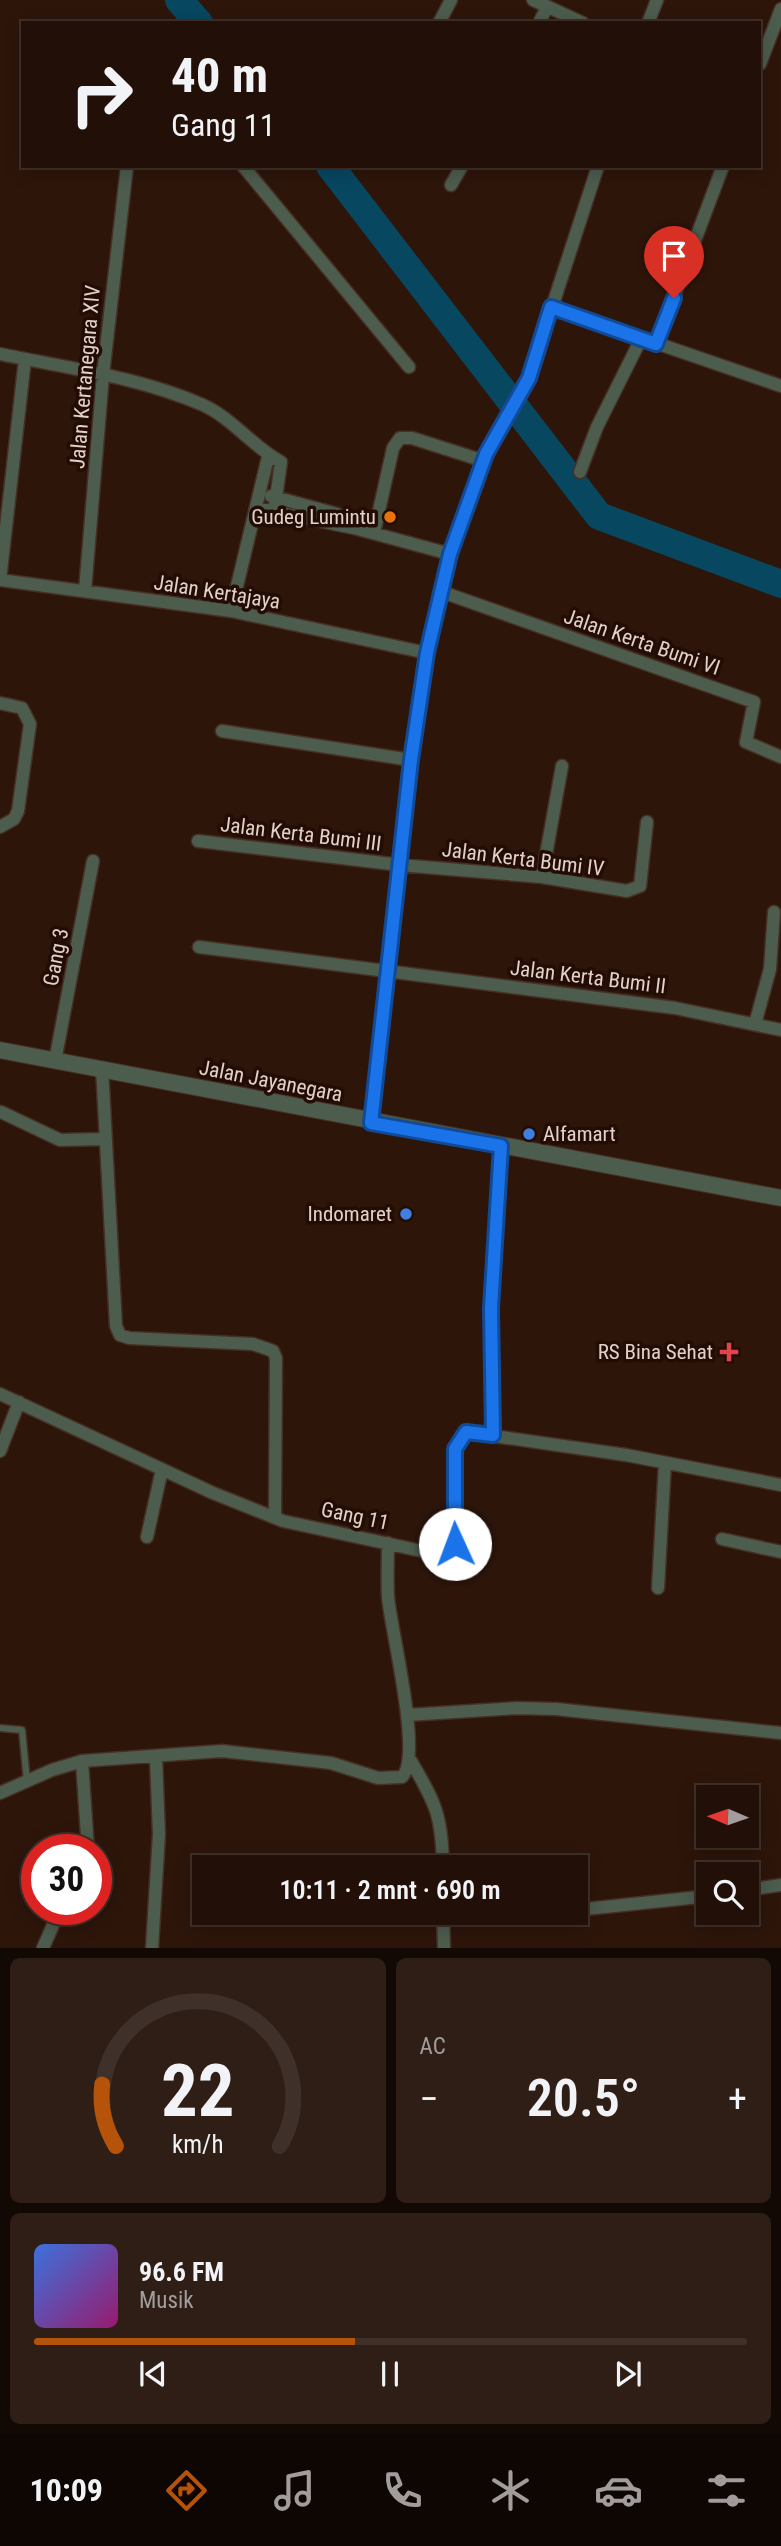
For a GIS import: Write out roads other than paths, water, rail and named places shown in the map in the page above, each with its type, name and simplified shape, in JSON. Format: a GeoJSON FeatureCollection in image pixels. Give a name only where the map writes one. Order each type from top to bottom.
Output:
{"type":"FeatureCollection","features":[{"type":"Feature","properties":{"kind":"street"},"geometry":{"type":"LineString","coordinates":[[440,21],[451,0]]}},
{"type":"Feature","properties":{"kind":"street"},"geometry":{"type":"LineString","coordinates":[[533,0],[578,21]]}},
{"type":"Feature","properties":{"kind":"street"},"geometry":{"type":"LineString","coordinates":[[649,21],[657,0]]}},
{"type":"Feature","properties":{"kind":"street"},"geometry":{"type":"LineString","coordinates":[[540,21],[547,7]]}},
{"type":"Feature","properties":{"kind":"street"},"geometry":{"type":"LineString","coordinates":[[761,61],[781,9]]}},
{"type":"Feature","properties":{"kind":"street","name":"Jalan Kertanegara XIV"},"geometry":{"type":"LineString","coordinates":[[85,591],[103,375],[127,168]]}},
{"type":"Feature","properties":{"kind":"street"},"geometry":{"type":"LineString","coordinates":[[245,168],[409,367]]}},
{"type":"Feature","properties":{"kind":"street"},"geometry":{"type":"LineString","coordinates":[[451,185],[461,168]]}},
{"type":"Feature","properties":{"kind":"street"},"geometry":{"type":"LineString","coordinates":[[371,1123],[411,760],[427,653],[450,554],[485,458],[529,378],[597,168]]}},
{"type":"Feature","properties":{"kind":"street"},"geometry":{"type":"LineString","coordinates":[[656,344],[722,168]]}},
{"type":"Feature","properties":{"kind":"street"},"geometry":{"type":"LineString","coordinates":[[551,307],[656,344],[780,381]]}},
{"type":"Feature","properties":{"kind":"street"},"geometry":{"type":"LineString","coordinates":[[580,472],[597,427],[641,339]]}},
{"type":"Feature","properties":{"kind":"street"},"geometry":{"type":"LineString","coordinates":[[0,354],[144,385],[206,406],[268,457],[281,462],[274,512]]}},
{"type":"Feature","properties":{"kind":"street"},"geometry":{"type":"LineString","coordinates":[[0,580],[25,359]]}},
{"type":"Feature","properties":{"kind":"street"},"geometry":{"type":"LineString","coordinates":[[374,533],[393,448],[400,438],[412,438],[485,458]]}},
{"type":"Feature","properties":{"kind":"street"},"geometry":{"type":"LineString","coordinates":[[231,611],[268,457]]}},
{"type":"Feature","properties":{"kind":"street"},"geometry":{"type":"LineString","coordinates":[[260,493],[337,514],[354,528]]}},
{"type":"Feature","properties":{"kind":"street"},"geometry":{"type":"LineString","coordinates":[[257,508],[354,528],[450,554]]}},
{"type":"Feature","properties":{"kind":"street","name":"Jalan Kertajaya"},"geometry":{"type":"LineString","coordinates":[[0,580],[231,611],[427,653]]}},
{"type":"Feature","properties":{"kind":"street","name":"Jalan Kerta Bumi VI"},"geometry":{"type":"LineString","coordinates":[[442,592],[754,702],[746,742],[781,757]]}},
{"type":"Feature","properties":{"kind":"street"},"geometry":{"type":"LineString","coordinates":[[0,703],[22,708],[30,724],[19,811],[14,819],[0,827]]}},
{"type":"Feature","properties":{"kind":"street"},"geometry":{"type":"LineString","coordinates":[[222,731],[411,760]]}},
{"type":"Feature","properties":{"kind":"street"},"geometry":{"type":"LineString","coordinates":[[542,877],[562,766]]}},
{"type":"Feature","properties":{"kind":"street","name":"Jalan Kerta Bumi IV"},"geometry":{"type":"LineString","coordinates":[[400,865],[542,877],[627,891],[640,886],[647,822]]}},
{"type":"Feature","properties":{"kind":"street","name":"Jalan Kerta Bumi III"},"geometry":{"type":"LineString","coordinates":[[198,841],[400,865]]}},
{"type":"Feature","properties":{"kind":"street","name":"Gang 3"},"geometry":{"type":"LineString","coordinates":[[55,1061],[93,860]]}},
{"type":"Feature","properties":{"kind":"street"},"geometry":{"type":"LineString","coordinates":[[755,1024],[770,969],[774,912]]}},
{"type":"Feature","properties":{"kind":"street","name":"Jalan Kerta Bumi II"},"geometry":{"type":"LineString","coordinates":[[199,947],[674,1008],[781,1030]]}},
{"type":"Feature","properties":{"kind":"street","name":"Jalan Jayanegara"},"geometry":{"type":"LineString","coordinates":[[0,1051],[102,1068],[371,1123],[781,1198]]}},
{"type":"Feature","properties":{"kind":"street"},"geometry":{"type":"LineString","coordinates":[[102,1068],[104,1139],[118,1332],[129,1338],[253,1344],[273,1351],[276,1358],[275,1516]]}},
{"type":"Feature","properties":{"kind":"street"},"geometry":{"type":"LineString","coordinates":[[1,1112],[60,1140],[104,1139]]}},
{"type":"Feature","properties":{"kind":"street"},"geometry":{"type":"LineString","coordinates":[[493,1435],[491,1308],[501,1146]]}},
{"type":"Feature","properties":{"kind":"street","name":"Gang 11"},"geometry":{"type":"LineString","coordinates":[[0,1394],[213,1493],[283,1521],[440,1555],[451,1552],[455,1544],[455,1449],[466,1432],[666,1463],[781,1485]]}},
{"type":"Feature","properties":{"kind":"street"},"geometry":{"type":"LineString","coordinates":[[0,1451],[19,1402]]}},
{"type":"Feature","properties":{"kind":"street"},"geometry":{"type":"LineString","coordinates":[[657,1588],[666,1463]]}},
{"type":"Feature","properties":{"kind":"street"},"geometry":{"type":"LineString","coordinates":[[148,1537],[162,1469]]}},
{"type":"Feature","properties":{"kind":"street"},"geometry":{"type":"LineString","coordinates":[[723,1539],[781,1552]]}},
{"type":"Feature","properties":{"kind":"street"},"geometry":{"type":"LineString","coordinates":[[0,1793],[52,1770],[82,1761],[156,1758],[222,1751],[331,1763],[387,1778],[402,1777],[408,1771],[411,1761],[407,1716],[388,1598],[388,1543]]}},
{"type":"Feature","properties":{"kind":"street"},"geometry":{"type":"LineString","coordinates":[[407,1716],[517,1708],[556,1709],[781,1733]]}},
{"type":"Feature","properties":{"kind":"street"},"geometry":{"type":"LineString","coordinates":[[152,1948],[159,1834],[156,1758]]}},
{"type":"Feature","properties":{"kind":"street"},"geometry":{"type":"LineString","coordinates":[[82,1761],[87,1834]]}},
{"type":"Feature","properties":{"kind":"street"},"geometry":{"type":"LineString","coordinates":[[411,1761],[433,1797],[439,1818],[442,1855]]}},
{"type":"Feature","properties":{"kind":"street"},"geometry":{"type":"LineString","coordinates":[[759,1888],[781,1885]]}},
{"type":"Feature","properties":{"kind":"street"},"geometry":{"type":"LineString","coordinates":[[588,1909],[696,1897]]}},
{"type":"Feature","properties":{"kind":"street"},"geometry":{"type":"LineString","coordinates":[[43,1948],[53,1925]]}},
{"type":"Feature","properties":{"kind":"street"},"geometry":{"type":"LineString","coordinates":[[443,1925],[444,1948]]}},
{"type":"Feature","properties":{"kind":"lane"},"geometry":{"type":"LineString","coordinates":[[0,1728],[22,1730],[27,1783]]}},
{"type":"Feature","properties":{"kind":"waterway"},"geometry":{"type":"LineString","coordinates":[[179,0],[197,21]]}},
{"type":"Feature","properties":{"kind":"waterway"},"geometry":{"type":"LineString","coordinates":[[332,168],[599,516],[781,584]]}},
{"type":"Feature","properties":{"kind":"place","name":"Gudeg Lumintu"},"geometry":{"type":"Point","coordinates":[390,517]}},
{"type":"Feature","properties":{"kind":"place","name":"Alfamart"},"geometry":{"type":"Point","coordinates":[529,1134]}},
{"type":"Feature","properties":{"kind":"place","name":"Indomaret"},"geometry":{"type":"Point","coordinates":[406,1214]}},
{"type":"Feature","properties":{"kind":"place","name":"RS Bina Sehat"},"geometry":{"type":"Point","coordinates":[729,1352]}}]}
